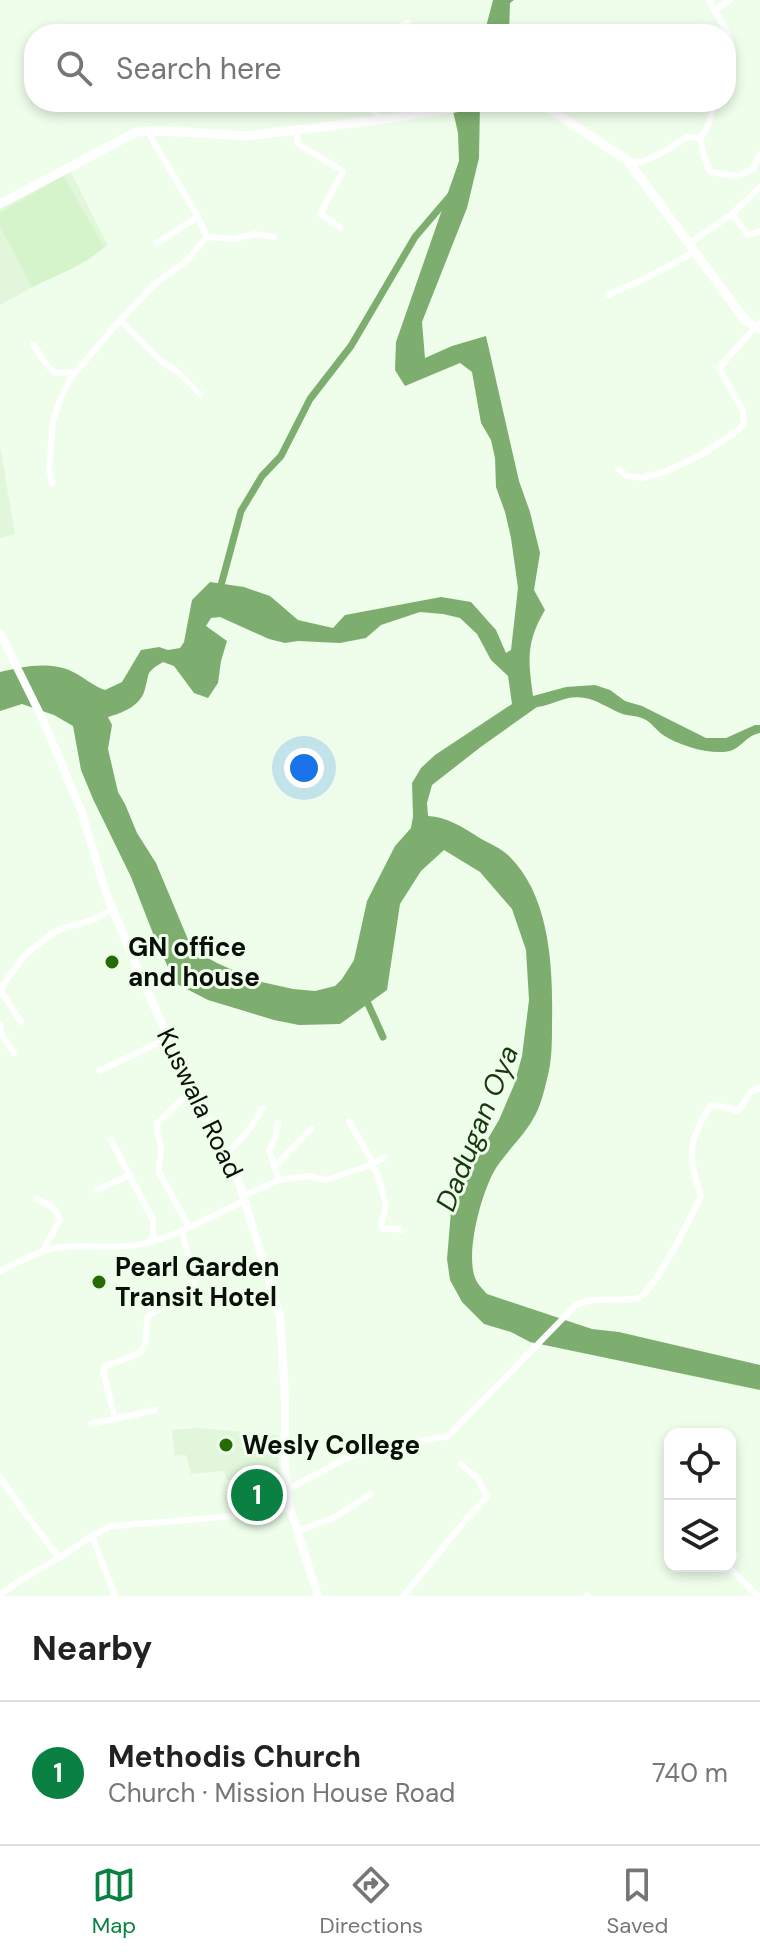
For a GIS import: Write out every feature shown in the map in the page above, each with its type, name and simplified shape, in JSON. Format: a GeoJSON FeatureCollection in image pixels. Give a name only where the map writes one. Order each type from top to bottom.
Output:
{"type":"FeatureCollection","features":[{"type":"Feature","properties":{"kind":"main road"},"geometry":{"type":"LineString","coordinates":[[0,204],[136,132],[248,136],[429,112]]}},
{"type":"Feature","properties":{"kind":"main road"},"geometry":{"type":"LineString","coordinates":[[554,112],[628,161],[745,320],[758,326]]}},
{"type":"Feature","properties":{"kind":"street"},"geometry":{"type":"LineString","coordinates":[[709,0],[724,24]]}},
{"type":"Feature","properties":{"kind":"street"},"geometry":{"type":"LineString","coordinates":[[714,10],[731,0]]}},
{"type":"Feature","properties":{"kind":"street"},"geometry":{"type":"LineString","coordinates":[[404,24],[408,22]]}},
{"type":"Feature","properties":{"kind":"street"},"geometry":{"type":"LineString","coordinates":[[375,112],[379,120]]}},
{"type":"Feature","properties":{"kind":"street"},"geometry":{"type":"LineString","coordinates":[[700,138],[713,112]]}},
{"type":"Feature","properties":{"kind":"street"},"geometry":{"type":"LineString","coordinates":[[296,131],[298,144],[343,171],[320,214],[340,227]]}},
{"type":"Feature","properties":{"kind":"street"},"geometry":{"type":"LineString","coordinates":[[148,132],[207,237]]}},
{"type":"Feature","properties":{"kind":"street"},"geometry":{"type":"LineString","coordinates":[[628,161],[641,162],[664,152],[686,137],[700,138]]}},
{"type":"Feature","properties":{"kind":"street"},"geometry":{"type":"LineString","coordinates":[[700,138],[710,172],[737,176],[753,169],[760,154]]}},
{"type":"Feature","properties":{"kind":"street"},"geometry":{"type":"LineString","coordinates":[[608,295],[650,276],[693,247],[760,187]]}},
{"type":"Feature","properties":{"kind":"street"},"geometry":{"type":"LineString","coordinates":[[732,214],[748,235],[760,231]]}},
{"type":"Feature","properties":{"kind":"street"},"geometry":{"type":"LineString","coordinates":[[158,242],[198,217]]}},
{"type":"Feature","properties":{"kind":"street"},"geometry":{"type":"LineString","coordinates":[[207,237],[234,239],[255,234],[274,237]]}},
{"type":"Feature","properties":{"kind":"street"},"geometry":{"type":"LineString","coordinates":[[52,483],[49,469],[53,422],[70,379],[120,320],[156,283],[186,261],[207,237]]}},
{"type":"Feature","properties":{"kind":"street"},"geometry":{"type":"LineString","coordinates":[[120,320],[200,394]]}},
{"type":"Feature","properties":{"kind":"street"},"geometry":{"type":"LineString","coordinates":[[618,469],[627,476],[642,478],[664,472],[699,456],[740,429],[744,421],[743,411],[719,368],[758,326]]}},
{"type":"Feature","properties":{"kind":"street"},"geometry":{"type":"LineString","coordinates":[[33,344],[55,373],[75,372]]}},
{"type":"Feature","properties":{"kind":"street","name":"Kuswala Road"},"geometry":{"type":"LineString","coordinates":[[2,636],[42,718],[81,810],[112,909],[169,1038],[237,1176],[280,1317],[285,1462],[290,1509],[317,1596]]}},
{"type":"Feature","properties":{"kind":"street"},"geometry":{"type":"LineString","coordinates":[[21,1022],[0,990],[25,955],[61,929],[95,919],[112,909]]}},
{"type":"Feature","properties":{"kind":"street"},"geometry":{"type":"LineString","coordinates":[[0,1024],[1,1034],[14,1053]]}},
{"type":"Feature","properties":{"kind":"street"},"geometry":{"type":"LineString","coordinates":[[99,1071],[169,1038]]}},
{"type":"Feature","properties":{"kind":"street"},"geometry":{"type":"LineString","coordinates":[[288,1489],[345,1459],[372,1450],[448,1436],[576,1305],[598,1299],[636,1299],[645,1296],[701,1197],[691,1165],[691,1146],[703,1117],[710,1106],[738,1111],[751,1092],[760,1088]]}},
{"type":"Feature","properties":{"kind":"street"},"geometry":{"type":"LineString","coordinates":[[115,1418],[104,1367],[140,1353],[144,1349],[148,1316],[194,1289],[185,1229],[159,1172],[161,1152],[156,1130],[157,1123],[178,1101],[194,1091]]}},
{"type":"Feature","properties":{"kind":"street"},"geometry":{"type":"LineString","coordinates":[[226,1153],[255,1123],[262,1108]]}},
{"type":"Feature","properties":{"kind":"street"},"geometry":{"type":"LineString","coordinates":[[349,1121],[377,1173],[386,1205],[381,1226],[401,1231]]}},
{"type":"Feature","properties":{"kind":"street"},"geometry":{"type":"LineString","coordinates":[[278,1123],[269,1150],[279,1180]]}},
{"type":"Feature","properties":{"kind":"street"},"geometry":{"type":"LineString","coordinates":[[275,1166],[312,1128]]}},
{"type":"Feature","properties":{"kind":"street"},"geometry":{"type":"LineString","coordinates":[[111,1140],[153,1220],[150,1242]]}},
{"type":"Feature","properties":{"kind":"street"},"geometry":{"type":"LineString","coordinates":[[0,1271],[47,1249],[142,1245],[185,1229],[279,1180],[308,1176],[326,1180],[385,1157]]}},
{"type":"Feature","properties":{"kind":"street"},"geometry":{"type":"LineString","coordinates":[[96,1190],[131,1175]]}},
{"type":"Feature","properties":{"kind":"street"},"geometry":{"type":"LineString","coordinates":[[37,1199],[53,1206],[60,1220],[45,1246],[47,1249]]}},
{"type":"Feature","properties":{"kind":"street"},"geometry":{"type":"LineString","coordinates":[[91,1424],[155,1410]]}},
{"type":"Feature","properties":{"kind":"street"},"geometry":{"type":"LineString","coordinates":[[403,1596],[462,1522],[487,1497],[479,1480],[461,1464]]}},
{"type":"Feature","properties":{"kind":"street"},"geometry":{"type":"LineString","coordinates":[[0,1477],[59,1558]]}},
{"type":"Feature","properties":{"kind":"street"},"geometry":{"type":"LineString","coordinates":[[297,1531],[333,1518],[371,1494]]}},
{"type":"Feature","properties":{"kind":"street"},"geometry":{"type":"LineString","coordinates":[[0,1595],[111,1526],[290,1509]]}},
{"type":"Feature","properties":{"kind":"street"},"geometry":{"type":"LineString","coordinates":[[92,1536],[115,1596]]}},
{"type":"Feature","properties":{"kind":"street"},"geometry":{"type":"LineString","coordinates":[[736,1572],[758,1596]]}},
{"type":"Feature","properties":{"kind":"shaded area"},"geometry":{"type":"Polygon","coordinates":[[[493,0],[514,0],[510,3],[509,24],[487,24],[493,0]]]}},
{"type":"Feature","properties":{"kind":"shaded area"},"geometry":{"type":"Polygon","coordinates":[[[453,112],[480,112],[479,158],[467,208],[422,322],[425,358],[486,336],[519,481],[540,553],[534,590],[545,610],[534,632],[530,652],[533,696],[566,687],[595,685],[706,738],[726,738],[760,725],[760,733],[734,749],[707,751],[669,739],[641,718],[620,713],[589,699],[572,697],[537,707],[432,785],[427,803],[428,816],[454,823],[498,848],[523,873],[541,913],[550,958],[552,1045],[546,1084],[535,1115],[496,1168],[485,1191],[473,1239],[473,1269],[477,1282],[487,1294],[592,1329],[619,1332],[760,1365],[760,1390],[530,1342],[484,1324],[462,1302],[450,1280],[447,1259],[451,1211],[514,1085],[522,1056],[529,1000],[526,950],[512,909],[480,872],[444,850],[421,871],[400,904],[387,990],[340,1024],[299,1025],[208,1000],[175,983],[131,877],[81,770],[73,726],[54,715],[22,704],[0,711],[0,672],[29,666],[59,667],[105,690],[122,682],[141,650],[180,648],[184,642],[192,600],[210,582],[244,587],[270,596],[298,620],[333,628],[345,615],[441,597],[471,602],[496,630],[506,653],[511,650],[518,588],[511,538],[496,487],[491,440],[481,423],[472,372],[460,363],[405,386],[395,370],[396,342],[459,161],[453,112]],[[420,612],[381,625],[366,638],[340,643],[285,643],[220,617],[211,618],[206,626],[227,641],[218,683],[208,698],[194,693],[174,666],[163,662],[149,673],[140,700],[125,711],[108,717],[112,725],[108,749],[118,792],[137,833],[156,863],[192,949],[257,981],[293,989],[315,991],[335,986],[342,979],[354,960],[367,901],[395,846],[411,828],[412,783],[421,768],[435,755],[512,704],[508,676],[491,660],[477,634],[460,618],[420,612]]]}},
{"type":"Feature","properties":{"kind":"shaded area"},"geometry":{"type":"Polygon","coordinates":[[[70,170],[108,246],[0,305],[0,208],[70,170]]]}},
{"type":"Feature","properties":{"kind":"shaded area"},"geometry":{"type":"Polygon","coordinates":[[[63,176],[104,246],[81,264],[32,287],[0,226],[0,213],[63,176]]]}},
{"type":"Feature","properties":{"kind":"shaded area"},"geometry":{"type":"Polygon","coordinates":[[[0,446],[15,534],[0,538],[0,446]]]}},
{"type":"Feature","properties":{"kind":"shaded area","name":"Wesly College"},"geometry":{"type":"Polygon","coordinates":[[[199,1428],[277,1435],[280,1476],[227,1480],[224,1471],[191,1474],[186,1455],[175,1456],[172,1430],[199,1428]]]}},
{"type":"Feature","properties":{"kind":"waterway"},"geometry":{"type":"LineString","coordinates":[[220,589],[241,511],[262,476],[281,456],[310,399],[351,346],[415,237],[450,196]]}},
{"type":"Feature","properties":{"kind":"waterway"},"geometry":{"type":"LineString","coordinates":[[365,997],[383,1037]]}},
{"type":"Feature","properties":{"kind":"place","name":"GN office and house"},"geometry":{"type":"Point","coordinates":[112,962]}},
{"type":"Feature","properties":{"kind":"place","name":"Pearl Garden Transit Hotel"},"geometry":{"type":"Point","coordinates":[99,1282]}},
{"type":"Feature","properties":{"kind":"place","name":"Wesly College"},"geometry":{"type":"Point","coordinates":[226,1445]}},
{"type":"Feature","properties":{"kind":"place","name":"Methodis Church"},"geometry":{"type":"Point","coordinates":[257,1495]}},
{"type":"Feature","properties":{"kind":"water label","name":"Dadugan Oya"},"geometry":{"type":"Point","coordinates":[477,1128]}}]}
